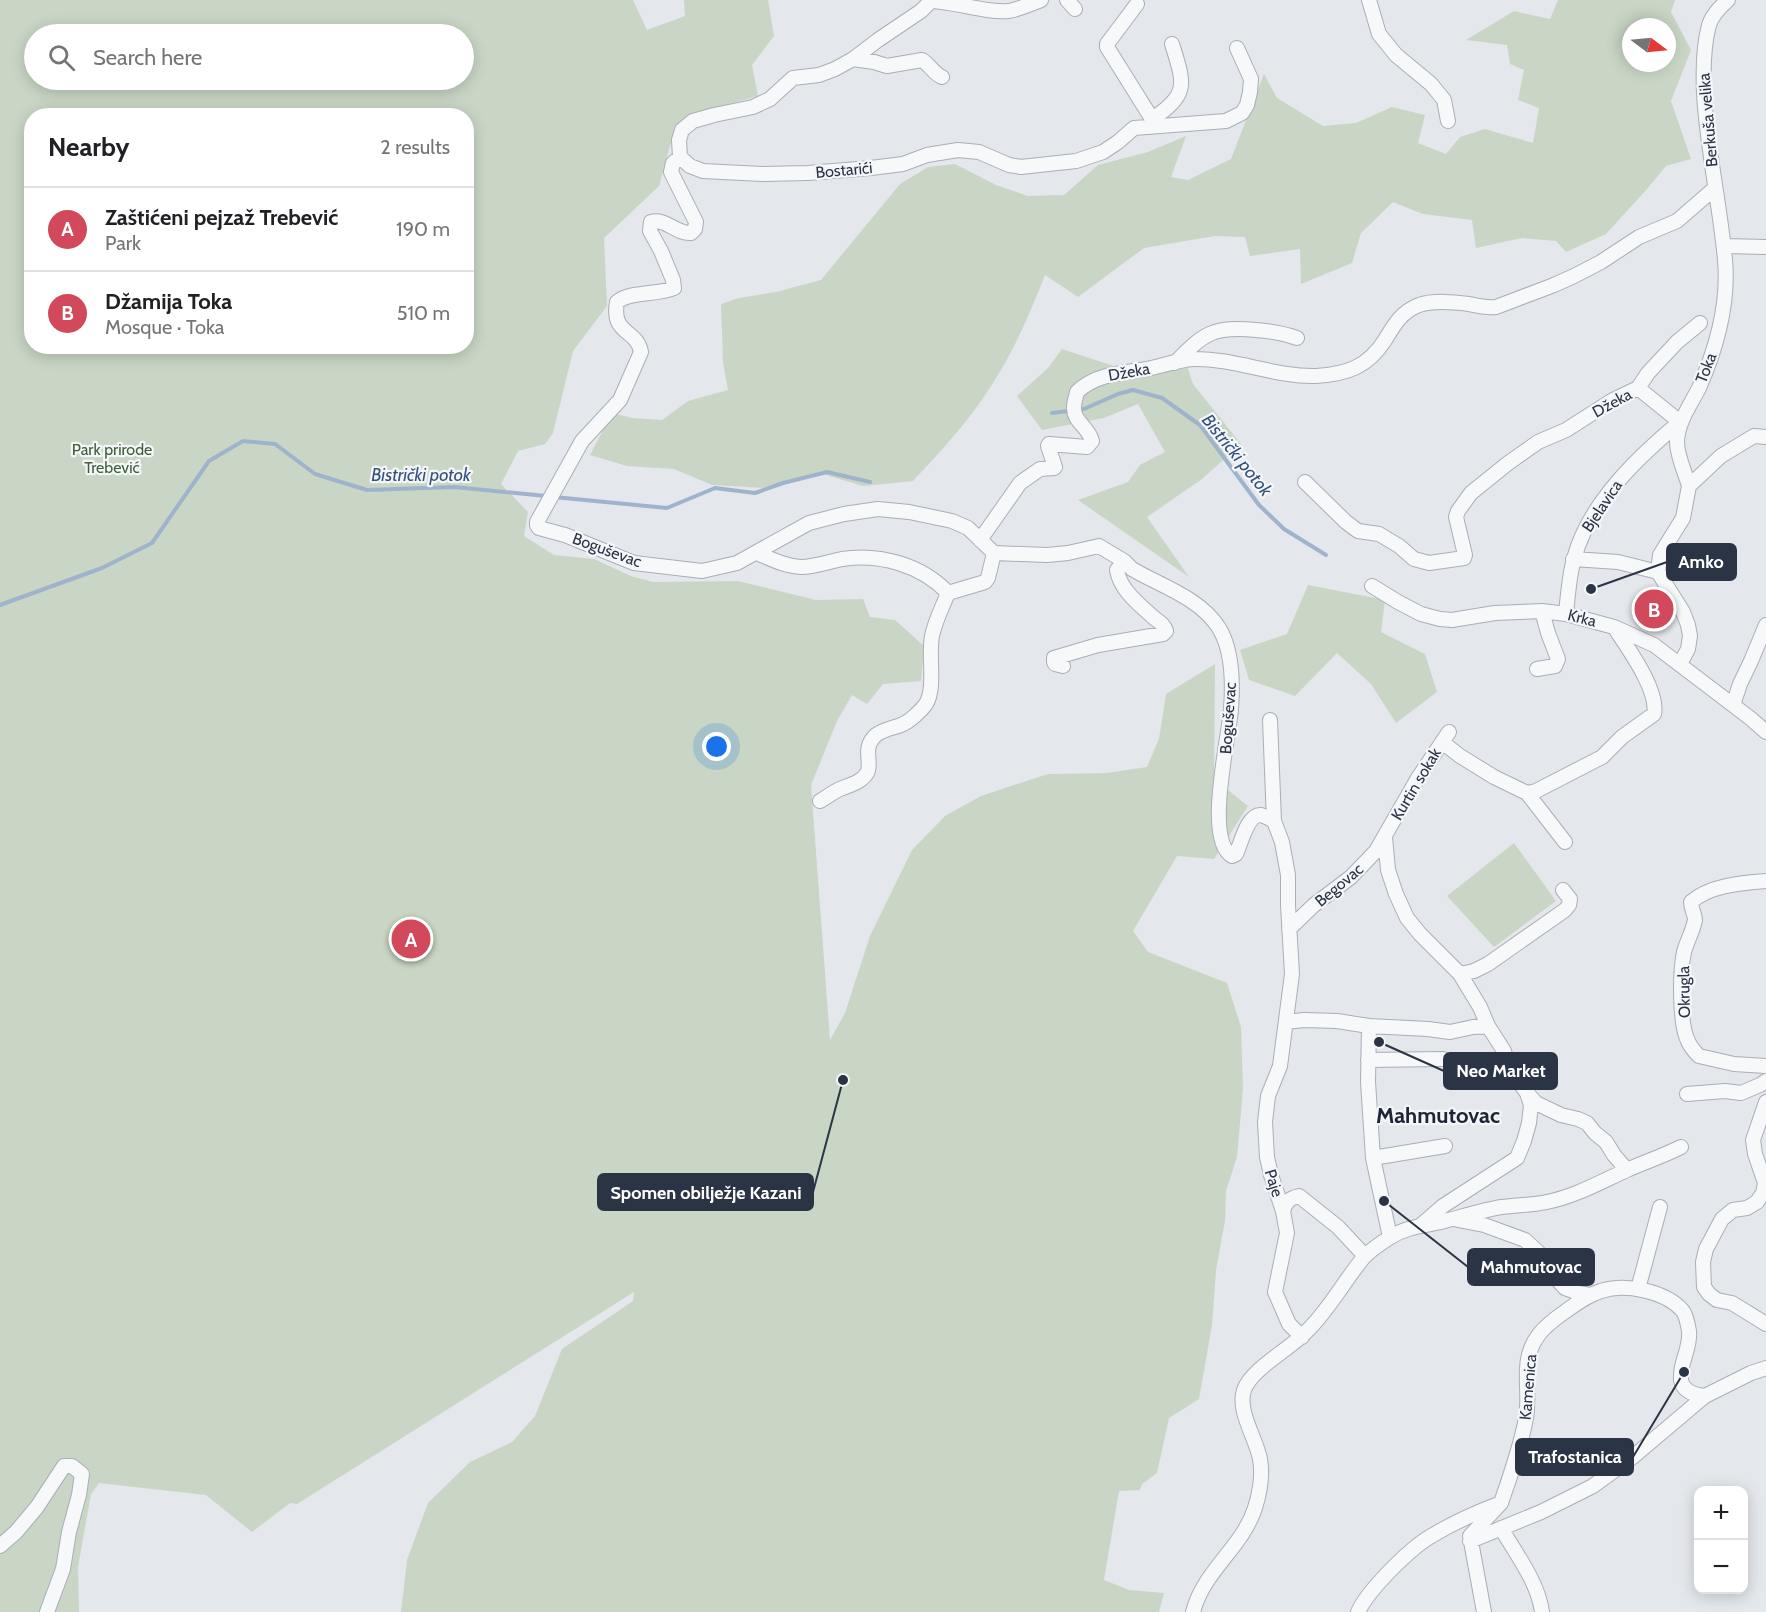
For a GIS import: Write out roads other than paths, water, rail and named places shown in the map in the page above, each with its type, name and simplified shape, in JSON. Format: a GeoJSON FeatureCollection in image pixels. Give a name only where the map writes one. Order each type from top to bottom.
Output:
{"type":"FeatureCollection","features":[{"type":"Feature","properties":{"kind":"street"},"geometry":{"type":"LineString","coordinates":[[680,157],[679,140],[682,130],[693,121],[753,107],[771,99],[794,78],[819,75],[853,59],[921,11],[932,0],[985,9],[1009,10],[1041,0]]}},
{"type":"Feature","properties":{"kind":"street"},"geometry":{"type":"LineString","coordinates":[[1369,0],[1379,34],[1396,55],[1431,84],[1444,100],[1448,121]]}},
{"type":"Feature","properties":{"kind":"street","name":"Berkuša velika"},"geometry":{"type":"LineString","coordinates":[[1724,246],[1707,130],[1703,68],[1709,24],[1714,14],[1728,0]]}},
{"type":"Feature","properties":{"kind":"street"},"geometry":{"type":"LineString","coordinates":[[1137,4],[1107,47],[1155,122],[1173,104],[1181,88],[1182,78],[1172,44]]}},
{"type":"Feature","properties":{"kind":"street","name":"Bostarići"},"geometry":{"type":"LineString","coordinates":[[680,157],[690,166],[703,171],[774,174],[903,164],[927,155],[958,150],[979,152],[1021,168],[1076,161],[1102,152],[1134,128],[1155,122],[1226,120],[1242,112],[1248,99],[1251,79],[1237,48]]}},
{"type":"Feature","properties":{"kind":"street"},"geometry":{"type":"LineString","coordinates":[[853,59],[887,66],[922,60],[929,64],[936,75],[942,77]]}},
{"type":"Feature","properties":{"kind":"street","name":"Boguševac"},"geometry":{"type":"LineString","coordinates":[[680,157],[673,164],[671,171],[696,222],[695,229],[691,233],[682,233],[657,221],[651,222],[650,226],[650,231],[662,251],[674,286],[672,289],[624,297],[617,302],[618,323],[639,344],[641,352],[620,400],[582,441],[537,522],[539,528],[565,535],[634,563],[702,571],[737,563],[809,523],[878,509],[909,512],[952,521],[968,528],[994,553],[1047,555],[1100,546],[1124,561],[1132,569],[1200,607],[1218,628],[1228,652],[1231,708],[1219,798],[1221,838],[1225,849],[1232,856],[1236,854],[1246,828],[1256,816],[1262,815],[1274,821]]}},
{"type":"Feature","properties":{"kind":"street","name":"Džeka"},"geometry":{"type":"LineString","coordinates":[[980,540],[1020,483],[1040,470],[1054,468],[1049,444],[1087,447],[1090,445],[1092,441],[1090,433],[1074,411],[1077,393],[1090,382],[1106,375],[1192,359],[1313,376],[1355,369],[1368,361],[1398,319],[1407,311],[1432,302],[1496,307],[1554,285],[1601,262],[1639,237],[1677,221],[1715,188]]}},
{"type":"Feature","properties":{"kind":"street"},"geometry":{"type":"LineString","coordinates":[[1724,246],[1766,247]]}},
{"type":"Feature","properties":{"kind":"street","name":"Toka"},"geometry":{"type":"LineString","coordinates":[[1658,572],[1659,555],[1683,518],[1689,486],[1677,444],[1680,422],[1712,356],[1723,316],[1727,282],[1724,246]]}},
{"type":"Feature","properties":{"kind":"street","name":"Džeka"},"geometry":{"type":"LineString","coordinates":[[1305,482],[1358,531],[1379,534],[1399,546],[1414,559],[1429,563],[1464,558],[1466,555],[1456,517],[1472,494],[1507,464],[1538,442],[1566,430],[1613,400],[1638,388],[1648,373],[1677,342],[1700,323]]}},
{"type":"Feature","properties":{"kind":"street"},"geometry":{"type":"LineString","coordinates":[[1175,363],[1196,342],[1219,330],[1242,328],[1267,330],[1286,333],[1297,338]]}},
{"type":"Feature","properties":{"kind":"street","name":"Džeka"},"geometry":{"type":"LineString","coordinates":[[1638,388],[1680,422]]}},
{"type":"Feature","properties":{"kind":"street","name":"Bjelavica"},"geometry":{"type":"LineString","coordinates":[[1566,614],[1573,559],[1589,523],[1614,485],[1654,443],[1680,422]]}},
{"type":"Feature","properties":{"kind":"street"},"geometry":{"type":"LineString","coordinates":[[1689,486],[1721,456],[1760,437]]}},
{"type":"Feature","properties":{"kind":"street"},"geometry":{"type":"LineString","coordinates":[[757,553],[785,565],[802,567],[864,556],[883,559],[907,566],[940,585],[948,593]]}},
{"type":"Feature","properties":{"kind":"street"},"geometry":{"type":"LineString","coordinates":[[948,593],[985,582],[994,553]]}},
{"type":"Feature","properties":{"kind":"street"},"geometry":{"type":"LineString","coordinates":[[1573,559],[1618,562],[1658,572],[1683,612],[1688,625],[1690,636],[1688,649],[1680,664]]}},
{"type":"Feature","properties":{"kind":"street"},"geometry":{"type":"LineString","coordinates":[[1063,666],[1056,664],[1054,658],[1098,645],[1163,634],[1166,631],[1164,624],[1133,598],[1120,582],[1117,570],[1124,561]]}},
{"type":"Feature","properties":{"kind":"street","name":"Krka"},"geometry":{"type":"LineString","coordinates":[[1372,586],[1421,614],[1440,619],[1452,620],[1495,613],[1542,610],[1614,627],[1645,640],[1680,664],[1766,732]]}},
{"type":"Feature","properties":{"kind":"street"},"geometry":{"type":"LineString","coordinates":[[820,801],[838,789],[852,785],[867,773],[869,767],[867,751],[874,737],[884,730],[904,724],[926,704],[931,690],[932,637],[948,593]]}},
{"type":"Feature","properties":{"kind":"street"},"geometry":{"type":"LineString","coordinates":[[1537,669],[1555,666],[1558,659],[1542,610]]}},
{"type":"Feature","properties":{"kind":"street"},"geometry":{"type":"LineString","coordinates":[[1732,705],[1766,625]]}},
{"type":"Feature","properties":{"kind":"street"},"geometry":{"type":"LineString","coordinates":[[1565,842],[1527,793],[1536,791],[1602,757],[1622,737],[1654,714],[1656,707],[1637,661],[1614,627]]}},
{"type":"Feature","properties":{"kind":"street","name":"Paje"},"geometry":{"type":"LineString","coordinates":[[1270,720],[1274,821],[1282,842],[1288,875],[1292,974],[1280,1066],[1268,1096],[1265,1122],[1267,1157],[1287,1233],[1275,1292],[1289,1324],[1302,1337]]}},
{"type":"Feature","properties":{"kind":"street","name":"Kurtin sokak"},"geometry":{"type":"LineString","coordinates":[[1385,837],[1418,777],[1446,737],[1460,756],[1494,777],[1527,793]]}},
{"type":"Feature","properties":{"kind":"street"},"geometry":{"type":"LineString","coordinates":[[1385,837],[1388,870],[1407,918],[1460,974],[1504,1051],[1509,1068],[1527,1093],[1536,1103],[1561,1115],[1587,1123],[1606,1142],[1627,1170]]}},
{"type":"Feature","properties":{"kind":"street","name":"Begovac"},"geometry":{"type":"LineString","coordinates":[[1289,929],[1363,866],[1385,837]]}},
{"type":"Feature","properties":{"kind":"street","name":"Okrugla"},"geometry":{"type":"LineString","coordinates":[[1766,881],[1725,887],[1698,896],[1691,902],[1695,916],[1694,928],[1685,949],[1681,980],[1684,1030],[1688,1042],[1699,1056],[1734,1064],[1766,1066]]}},
{"type":"Feature","properties":{"kind":"street"},"geometry":{"type":"LineString","coordinates":[[1460,974],[1488,964],[1565,910],[1570,899],[1563,890]]}},
{"type":"Feature","properties":{"kind":"street"},"geometry":{"type":"LineString","coordinates":[[1286,1022],[1337,1021],[1369,1026],[1450,1032],[1488,1026]]}},
{"type":"Feature","properties":{"kind":"street"},"geometry":{"type":"LineString","coordinates":[[1369,1026],[1368,1060],[1373,1158],[1390,1237]]}},
{"type":"Feature","properties":{"kind":"street"},"geometry":{"type":"LineString","coordinates":[[1368,1060],[1443,1059]]}},
{"type":"Feature","properties":{"kind":"street"},"geometry":{"type":"LineString","coordinates":[[1687,1094],[1725,1091],[1741,1093],[1766,1081]]}},
{"type":"Feature","properties":{"kind":"street"},"geometry":{"type":"LineString","coordinates":[[1421,1225],[1443,1206],[1517,1158],[1529,1123],[1531,1104],[1527,1093]]}},
{"type":"Feature","properties":{"kind":"street"},"geometry":{"type":"LineString","coordinates":[[1766,1102],[1754,1140],[1755,1154],[1765,1183],[1763,1193],[1757,1202],[1747,1208],[1733,1210],[1722,1219],[1706,1249],[1703,1262],[1704,1287],[1709,1294],[1717,1300],[1732,1303],[1766,1324]]}},
{"type":"Feature","properties":{"kind":"street"},"geometry":{"type":"LineString","coordinates":[[1373,1158],[1445,1146]]}},
{"type":"Feature","properties":{"kind":"street"},"geometry":{"type":"LineString","coordinates":[[1193,1612],[1196,1599],[1209,1576],[1241,1537],[1251,1519],[1258,1497],[1262,1478],[1260,1460],[1242,1407],[1244,1390],[1252,1377],[1302,1337],[1321,1316],[1365,1256],[1390,1237],[1421,1225],[1500,1207],[1545,1202],[1572,1196],[1681,1147]]}},
{"type":"Feature","properties":{"kind":"street"},"geometry":{"type":"LineString","coordinates":[[1283,1211],[1286,1203],[1292,1197],[1299,1196],[1338,1227],[1365,1256]]}},
{"type":"Feature","properties":{"kind":"street"},"geometry":{"type":"LineString","coordinates":[[1638,1289],[1660,1207]]}},
{"type":"Feature","properties":{"kind":"street"},"geometry":{"type":"LineString","coordinates":[[1452,1219],[1484,1225],[1525,1240],[1539,1253],[1565,1288],[1590,1295]]}},
{"type":"Feature","properties":{"kind":"street","name":"Kamenica"},"geometry":{"type":"LineString","coordinates":[[1470,1540],[1473,1532],[1501,1503],[1512,1469],[1527,1416],[1527,1367],[1532,1345],[1545,1325],[1590,1295],[1618,1288],[1638,1289],[1654,1293],[1683,1311],[1689,1329],[1689,1346],[1682,1364],[1681,1381],[1684,1388],[1692,1394],[1705,1396]]}},
{"type":"Feature","properties":{"kind":"street"},"geometry":{"type":"LineString","coordinates":[[1484,1612],[1470,1540],[1541,1512],[1593,1486],[1634,1456],[1705,1396],[1766,1368]]}},
{"type":"Feature","properties":{"kind":"street"},"geometry":{"type":"LineString","coordinates":[[0,1546],[16,1532],[37,1507],[64,1466],[72,1466],[82,1474],[63,1569],[47,1612]]}},
{"type":"Feature","properties":{"kind":"street"},"geometry":{"type":"LineString","coordinates":[[1358,1612],[1398,1563],[1431,1536],[1477,1512],[1501,1503]]}},
{"type":"Feature","properties":{"kind":"street"},"geometry":{"type":"LineString","coordinates":[[1501,1528],[1535,1588],[1542,1612]]}},
{"type":"Feature","properties":{"kind":"waterway","name":"Bistrički potok"},"geometry":{"type":"LineString","coordinates":[[1052,413],[1084,409],[1133,390],[1162,398],[1200,425],[1259,505],[1284,529],[1326,555]]}},
{"type":"Feature","properties":{"kind":"waterway","name":"Bistrički potok"},"geometry":{"type":"LineString","coordinates":[[0,605],[102,568],[152,543],[209,461],[243,441],[275,444],[315,474],[367,490],[454,487],[546,496]]}},
{"type":"Feature","properties":{"kind":"waterway","name":"Bistrički potok"},"geometry":{"type":"LineString","coordinates":[[554,497],[667,508],[715,488],[755,493],[827,472],[870,482]]}},
{"type":"Feature","properties":{"kind":"place","name":"Amko"},"geometry":{"type":"Point","coordinates":[1591,589]}},
{"type":"Feature","properties":{"kind":"place","name":"Džamija Toka"},"geometry":{"type":"Point","coordinates":[1654,609]}},
{"type":"Feature","properties":{"kind":"place","name":"Zaštićeni pejzaž Trebević"},"geometry":{"type":"Point","coordinates":[411,939]}},
{"type":"Feature","properties":{"kind":"place","name":"Neo Market"},"geometry":{"type":"Point","coordinates":[1379,1042]}},
{"type":"Feature","properties":{"kind":"place","name":"Spomen obilježje Kazani"},"geometry":{"type":"Point","coordinates":[843,1080]}},
{"type":"Feature","properties":{"kind":"place","name":"Mahmutovac"},"geometry":{"type":"Point","coordinates":[1384,1201]}},
{"type":"Feature","properties":{"kind":"place","name":"Trafostanica"},"geometry":{"type":"Point","coordinates":[1684,1372]}},
{"type":"Feature","properties":{"kind":"district","name":"Mahmutovac"},"geometry":{"type":"Point","coordinates":[1438,1115]}},
{"type":"Feature","properties":{"kind":"park label","name":"Park prirode Trebević"},"geometry":{"type":"Point","coordinates":[112,458]}}]}
